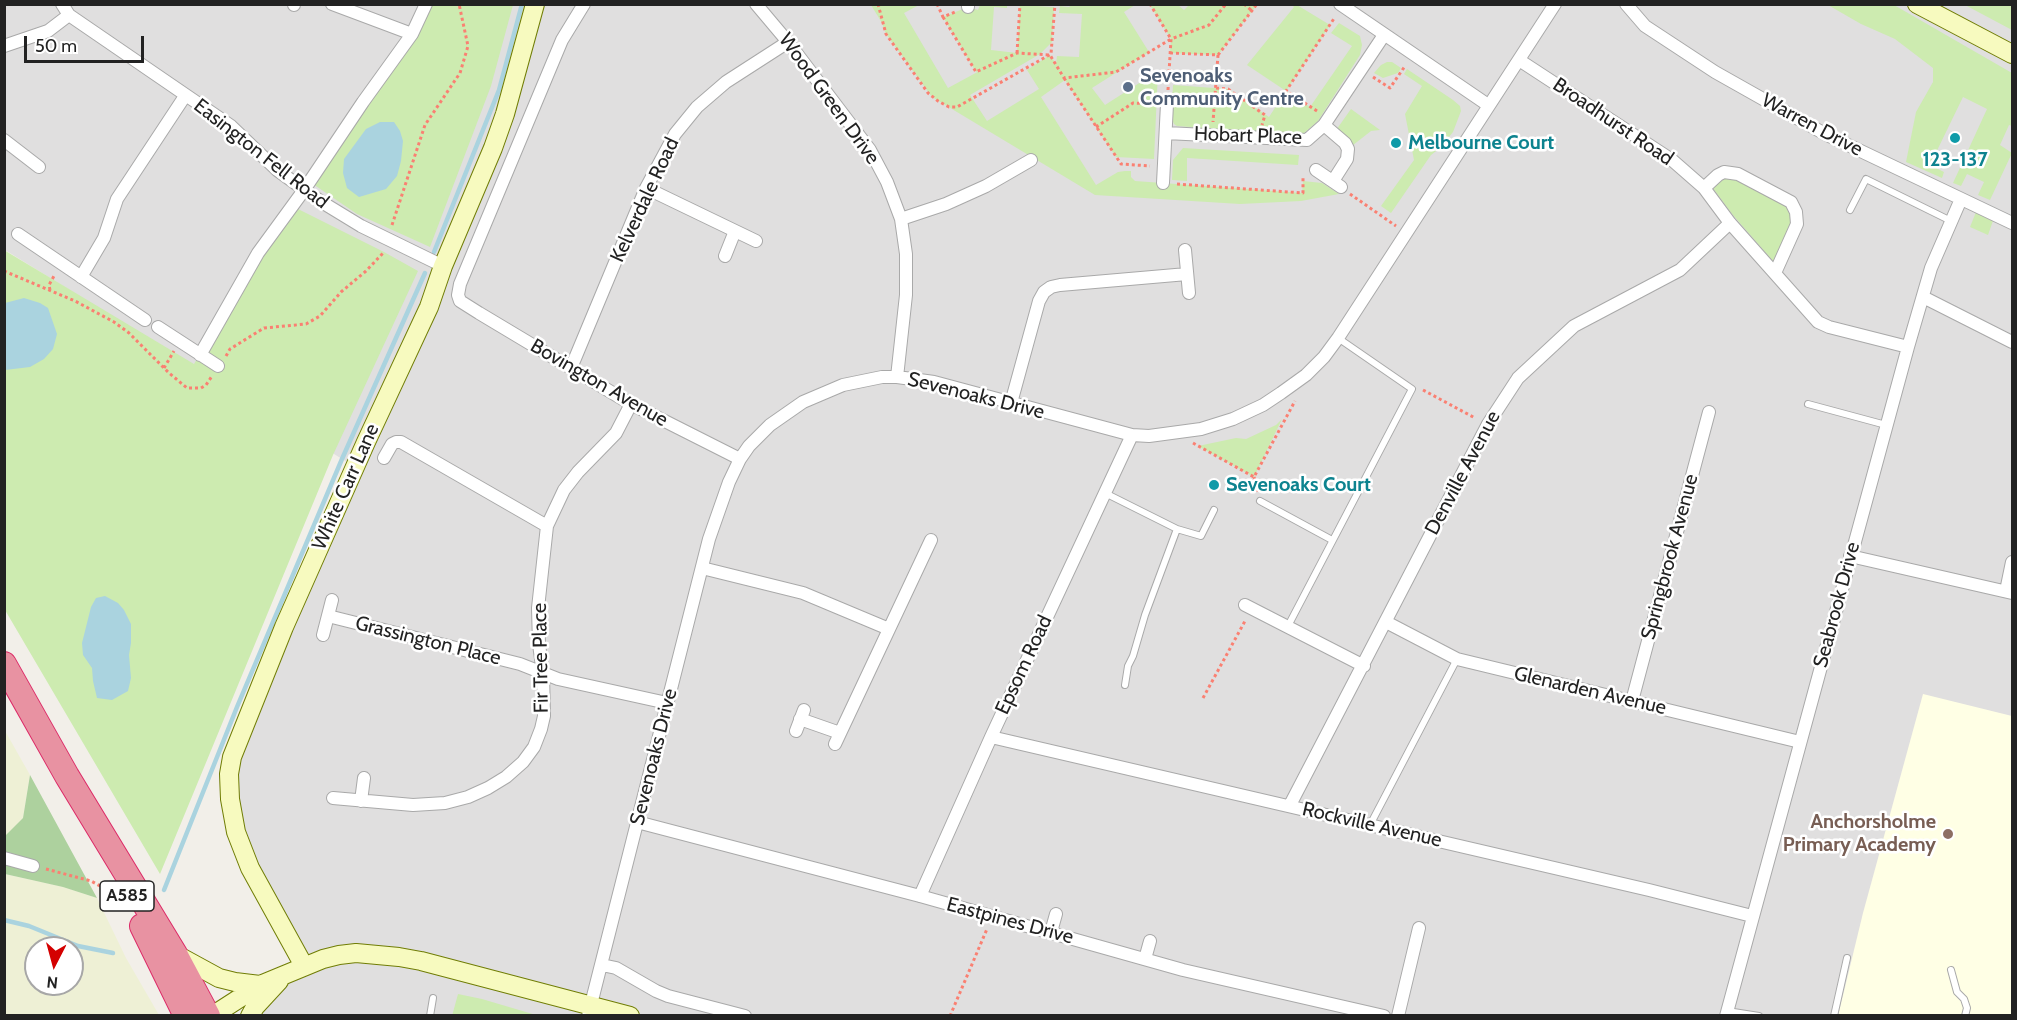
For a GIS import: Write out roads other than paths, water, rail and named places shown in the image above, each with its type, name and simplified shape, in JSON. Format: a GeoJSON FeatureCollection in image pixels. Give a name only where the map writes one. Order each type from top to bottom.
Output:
{"type":"FeatureCollection","features":[{"type":"Feature","properties":{"kind":"highway","name":"A585"},"geometry":{"type":"LineString","coordinates":[[4,664],[210,1016]]}},
{"type":"Feature","properties":{"kind":"highway","name":"A585"},"geometry":{"type":"LineString","coordinates":[[68,776],[186,1016]]}},
{"type":"Feature","properties":{"kind":"street"},"geometry":{"type":"LineString","coordinates":[[332,4],[412,34]]}},
{"type":"Feature","properties":{"kind":"street"},"geometry":{"type":"LineString","coordinates":[[200,355],[258,253],[412,34],[426,4]]}},
{"type":"Feature","properties":{"kind":"street","name":"White Carr Lane"},"geometry":{"type":"LineString","coordinates":[[304,966],[250,868],[236,832],[229,785],[232,757],[284,627],[429,307],[443,266],[493,148],[505,114],[535,4]]}},
{"type":"Feature","properties":{"kind":"street","name":"Bovington Avenue"},"geometry":{"type":"LineString","coordinates":[[584,4],[562,40],[460,284],[458,295],[460,301],[631,404],[740,459]]}},
{"type":"Feature","properties":{"kind":"street","name":"Wood Green Drive"},"geometry":{"type":"LineString","coordinates":[[756,4],[788,42],[870,150],[887,182],[901,219],[906,254],[906,295],[897,377]]}},
{"type":"Feature","properties":{"kind":"street","name":"Sevenoaks Drive"},"geometry":{"type":"LineString","coordinates":[[589,1010],[702,568],[723,497],[740,459],[749,446],[770,425],[803,402],[843,385],[872,379],[897,377],[934,382],[1132,435],[1149,436],[1201,429],[1233,419],[1281,393],[1306,375],[1324,357],[1338,338],[1556,4]]}},
{"type":"Feature","properties":{"kind":"street","name":"Warren Drive"},"geometry":{"type":"LineString","coordinates":[[1626,4],[1645,26],[1715,72],[1825,134],[2013,223]]}},
{"type":"Feature","properties":{"kind":"street"},"geometry":{"type":"LineString","coordinates":[[1917,4],[2013,54]]}},
{"type":"Feature","properties":{"kind":"street"},"geometry":{"type":"LineString","coordinates":[[1341,5],[1488,105]]}},
{"type":"Feature","properties":{"kind":"street"},"geometry":{"type":"LineString","coordinates":[[4,46],[48,31],[65,10]]}},
{"type":"Feature","properties":{"kind":"street","name":"Easington Fell Road"},"geometry":{"type":"LineString","coordinates":[[65,10],[231,126],[277,170],[304,190],[341,215],[443,266]]}},
{"type":"Feature","properties":{"kind":"street","name":"Hobart Place"},"geometry":{"type":"LineString","coordinates":[[1166,133],[1307,140],[1326,122],[1384,35]]}},
{"type":"Feature","properties":{"kind":"street","name":"Kelverdale Road"},"geometry":{"type":"LineString","coordinates":[[571,368],[646,188],[675,134],[697,108],[726,82],[788,42]]}},
{"type":"Feature","properties":{"kind":"street","name":"Broadhurst Road"},"geometry":{"type":"LineString","coordinates":[[1519,60],[1672,160],[1704,188],[1730,223],[1818,322],[1829,327],[1908,347]]}},
{"type":"Feature","properties":{"kind":"street"},"geometry":{"type":"LineString","coordinates":[[81,277],[104,238],[117,199],[185,96]]}},
{"type":"Feature","properties":{"kind":"street","name":"Hobart Place"},"geometry":{"type":"LineString","coordinates":[[1163,183],[1167,104]]}},
{"type":"Feature","properties":{"kind":"street"},"geometry":{"type":"LineString","coordinates":[[1310,171],[1337,184],[1347,159],[1348,149],[1345,143],[1326,122]]}},
{"type":"Feature","properties":{"kind":"street"},"geometry":{"type":"LineString","coordinates":[[4,140],[39,167]]}},
{"type":"Feature","properties":{"kind":"street"},"geometry":{"type":"LineString","coordinates":[[901,219],[946,204],[986,186],[1030,160]]}},
{"type":"Feature","properties":{"kind":"street"},"geometry":{"type":"LineString","coordinates":[[1704,188],[1724,172],[1738,174],[1791,202],[1796,212],[1797,225],[1775,273]]}},
{"type":"Feature","properties":{"kind":"street"},"geometry":{"type":"LineString","coordinates":[[646,188],[756,241]]}},
{"type":"Feature","properties":{"kind":"street","name":"Seabrook Drive"},"geometry":{"type":"LineString","coordinates":[[1726,1013],[1908,347],[1931,268],[1961,199]]}},
{"type":"Feature","properties":{"kind":"street","name":"Denville Avenue"},"geometry":{"type":"LineString","coordinates":[[1290,806],[1488,424],[1518,378],[1574,326],[1680,270],[1730,223]]}},
{"type":"Feature","properties":{"kind":"street"},"geometry":{"type":"LineString","coordinates":[[725,256],[735,231]]}},
{"type":"Feature","properties":{"kind":"street"},"geometry":{"type":"LineString","coordinates":[[18,234],[145,320]]}},
{"type":"Feature","properties":{"kind":"street"},"geometry":{"type":"LineString","coordinates":[[1185,250],[1189,293]]}},
{"type":"Feature","properties":{"kind":"street"},"geometry":{"type":"LineString","coordinates":[[1011,403],[1039,301],[1044,292],[1060,285],[1187,273]]}},
{"type":"Feature","properties":{"kind":"street"},"geometry":{"type":"LineString","coordinates":[[1923,297],[2013,342]]}},
{"type":"Feature","properties":{"kind":"street"},"geometry":{"type":"LineString","coordinates":[[158,327],[218,366]]}},
{"type":"Feature","properties":{"kind":"street","name":"Fir Tree Place"},"geometry":{"type":"LineString","coordinates":[[333,798],[413,805],[445,803],[468,797],[488,788],[506,777],[523,762],[534,747],[543,716],[543,674],[538,608],[547,526],[564,490],[616,433],[631,404]]}},
{"type":"Feature","properties":{"kind":"street","name":"Springbrook Avenue"},"geometry":{"type":"LineString","coordinates":[[1632,701],[1709,412]]}},
{"type":"Feature","properties":{"kind":"street","name":"Epsom Road"},"geometry":{"type":"LineString","coordinates":[[920,896],[991,737],[1132,435]]}},
{"type":"Feature","properties":{"kind":"street"},"geometry":{"type":"LineString","coordinates":[[384,458],[392,444],[401,442],[547,526]]}},
{"type":"Feature","properties":{"kind":"street"},"geometry":{"type":"LineString","coordinates":[[800,720],[838,739],[931,540]]}},
{"type":"Feature","properties":{"kind":"street"},"geometry":{"type":"LineString","coordinates":[[1850,556],[2009,592],[2013,562]]}},
{"type":"Feature","properties":{"kind":"street"},"geometry":{"type":"LineString","coordinates":[[702,568],[803,593],[889,629]]}},
{"type":"Feature","properties":{"kind":"street","name":"Grassington Place"},"geometry":{"type":"LineString","coordinates":[[323,635],[332,600]]}},
{"type":"Feature","properties":{"kind":"street"},"geometry":{"type":"LineString","coordinates":[[1248,607],[1364,666]]}},
{"type":"Feature","properties":{"kind":"street","name":"Grassington Place"},"geometry":{"type":"LineString","coordinates":[[328,616],[520,664],[543,674],[667,704]]}},
{"type":"Feature","properties":{"kind":"street","name":"Glenarden Avenue"},"geometry":{"type":"LineString","coordinates":[[1386,622],[1457,659],[1800,742]]}},
{"type":"Feature","properties":{"kind":"street","name":"Rockville Avenue"},"geometry":{"type":"LineString","coordinates":[[991,737],[1752,916]]}},
{"type":"Feature","properties":{"kind":"street"},"geometry":{"type":"LineString","coordinates":[[362,801],[364,778]]}},
{"type":"Feature","properties":{"kind":"street","name":"Eastpines Drive"},"geometry":{"type":"LineString","coordinates":[[637,822],[920,896],[1183,970],[1384,1016]]}},
{"type":"Feature","properties":{"kind":"street"},"geometry":{"type":"LineString","coordinates":[[4,858],[33,866]]}},
{"type":"Feature","properties":{"kind":"street"},"geometry":{"type":"LineString","coordinates":[[1051,932],[1056,914]]}},
{"type":"Feature","properties":{"kind":"street"},"geometry":{"type":"LineString","coordinates":[[1398,1016],[1419,928]]}},
{"type":"Feature","properties":{"kind":"street"},"geometry":{"type":"LineString","coordinates":[[1145,959],[1150,941]]}},
{"type":"Feature","properties":{"kind":"street"},"geometry":{"type":"LineString","coordinates":[[175,954],[219,978],[260,985]]}},
{"type":"Feature","properties":{"kind":"street"},"geometry":{"type":"LineString","coordinates":[[210,1016],[260,985],[304,966],[339,955],[373,954],[399,957],[589,1010],[630,1016]]}},
{"type":"Feature","properties":{"kind":"street"},"geometry":{"type":"LineString","coordinates":[[602,965],[616,968],[668,996],[745,1016]]}},
{"type":"Feature","properties":{"kind":"street"},"geometry":{"type":"LineString","coordinates":[[250,1016],[255,1007],[285,976]]}},
{"type":"Feature","properties":{"kind":"lane"},"geometry":{"type":"LineString","coordinates":[[1850,210],[1866,179],[1951,221]]}},
{"type":"Feature","properties":{"kind":"lane"},"geometry":{"type":"LineString","coordinates":[[1287,627],[1412,388],[1338,338]]}},
{"type":"Feature","properties":{"kind":"lane"},"geometry":{"type":"LineString","coordinates":[[1808,404],[1886,425]]}},
{"type":"Feature","properties":{"kind":"lane"},"geometry":{"type":"LineString","coordinates":[[1105,493],[1177,529],[1201,536],[1214,510]]}},
{"type":"Feature","properties":{"kind":"lane"},"geometry":{"type":"LineString","coordinates":[[1260,501],[1332,540]]}},
{"type":"Feature","properties":{"kind":"lane"},"geometry":{"type":"LineString","coordinates":[[1125,685],[1128,666],[1145,615],[1177,529]]}},
{"type":"Feature","properties":{"kind":"lane"},"geometry":{"type":"LineString","coordinates":[[1370,825],[1457,659]]}},
{"type":"Feature","properties":{"kind":"lane"},"geometry":{"type":"LineString","coordinates":[[1834,1016],[1847,958]]}},
{"type":"Feature","properties":{"kind":"lane"},"geometry":{"type":"LineString","coordinates":[[1952,970],[1957,992],[1964,999],[1967,1008],[1965,1016]]}},
{"type":"Feature","properties":{"kind":"lane"},"geometry":{"type":"LineString","coordinates":[[430,1016],[433,998]]}},
{"type":"Feature","properties":{"kind":"lane"},"geometry":{"type":"LineString","coordinates":[[1726,1013],[1759,1016]]}},
{"type":"Feature","properties":{"kind":"water"},"geometry":{"type":"Polygon","coordinates":[[[380,122],[394,122],[400,131],[403,141],[397,176],[386,189],[359,197],[347,188],[343,173],[344,159],[366,129],[380,122]]]}},
{"type":"Feature","properties":{"kind":"water"},"geometry":{"type":"Polygon","coordinates":[[[24,298],[48,308],[57,334],[53,349],[44,359],[30,367],[5,370],[5,303],[24,298]]]}},
{"type":"Feature","properties":{"kind":"water"},"geometry":{"type":"Polygon","coordinates":[[[105,596],[118,603],[131,624],[129,655],[131,678],[128,691],[112,700],[97,698],[92,668],[83,655],[82,643],[91,607],[96,598],[105,596]]]}},
{"type":"Feature","properties":{"kind":"waterway"},"geometry":{"type":"LineString","coordinates":[[434,252],[499,90],[522,4]]}},
{"type":"Feature","properties":{"kind":"waterway"},"geometry":{"type":"LineString","coordinates":[[164,890],[237,707],[342,459],[425,273]]}},
{"type":"Feature","properties":{"kind":"waterway"},"geometry":{"type":"LineString","coordinates":[[4,920],[29,926],[78,946],[113,953]]}},
{"type":"Feature","properties":{"kind":"place","name":"Sevenoaks Community Centre"},"geometry":{"type":"Point","coordinates":[1128,87]}},
{"type":"Feature","properties":{"kind":"place","name":"123-137"},"geometry":{"type":"Point","coordinates":[1955,138]}},
{"type":"Feature","properties":{"kind":"place","name":"Melbourne Court"},"geometry":{"type":"Point","coordinates":[1396,143]}},
{"type":"Feature","properties":{"kind":"place","name":"Sevenoaks Court"},"geometry":{"type":"Point","coordinates":[1214,485]}},
{"type":"Feature","properties":{"kind":"place","name":"Anchorsholme Primary Academy"},"geometry":{"type":"Point","coordinates":[1948,834]}}]}
